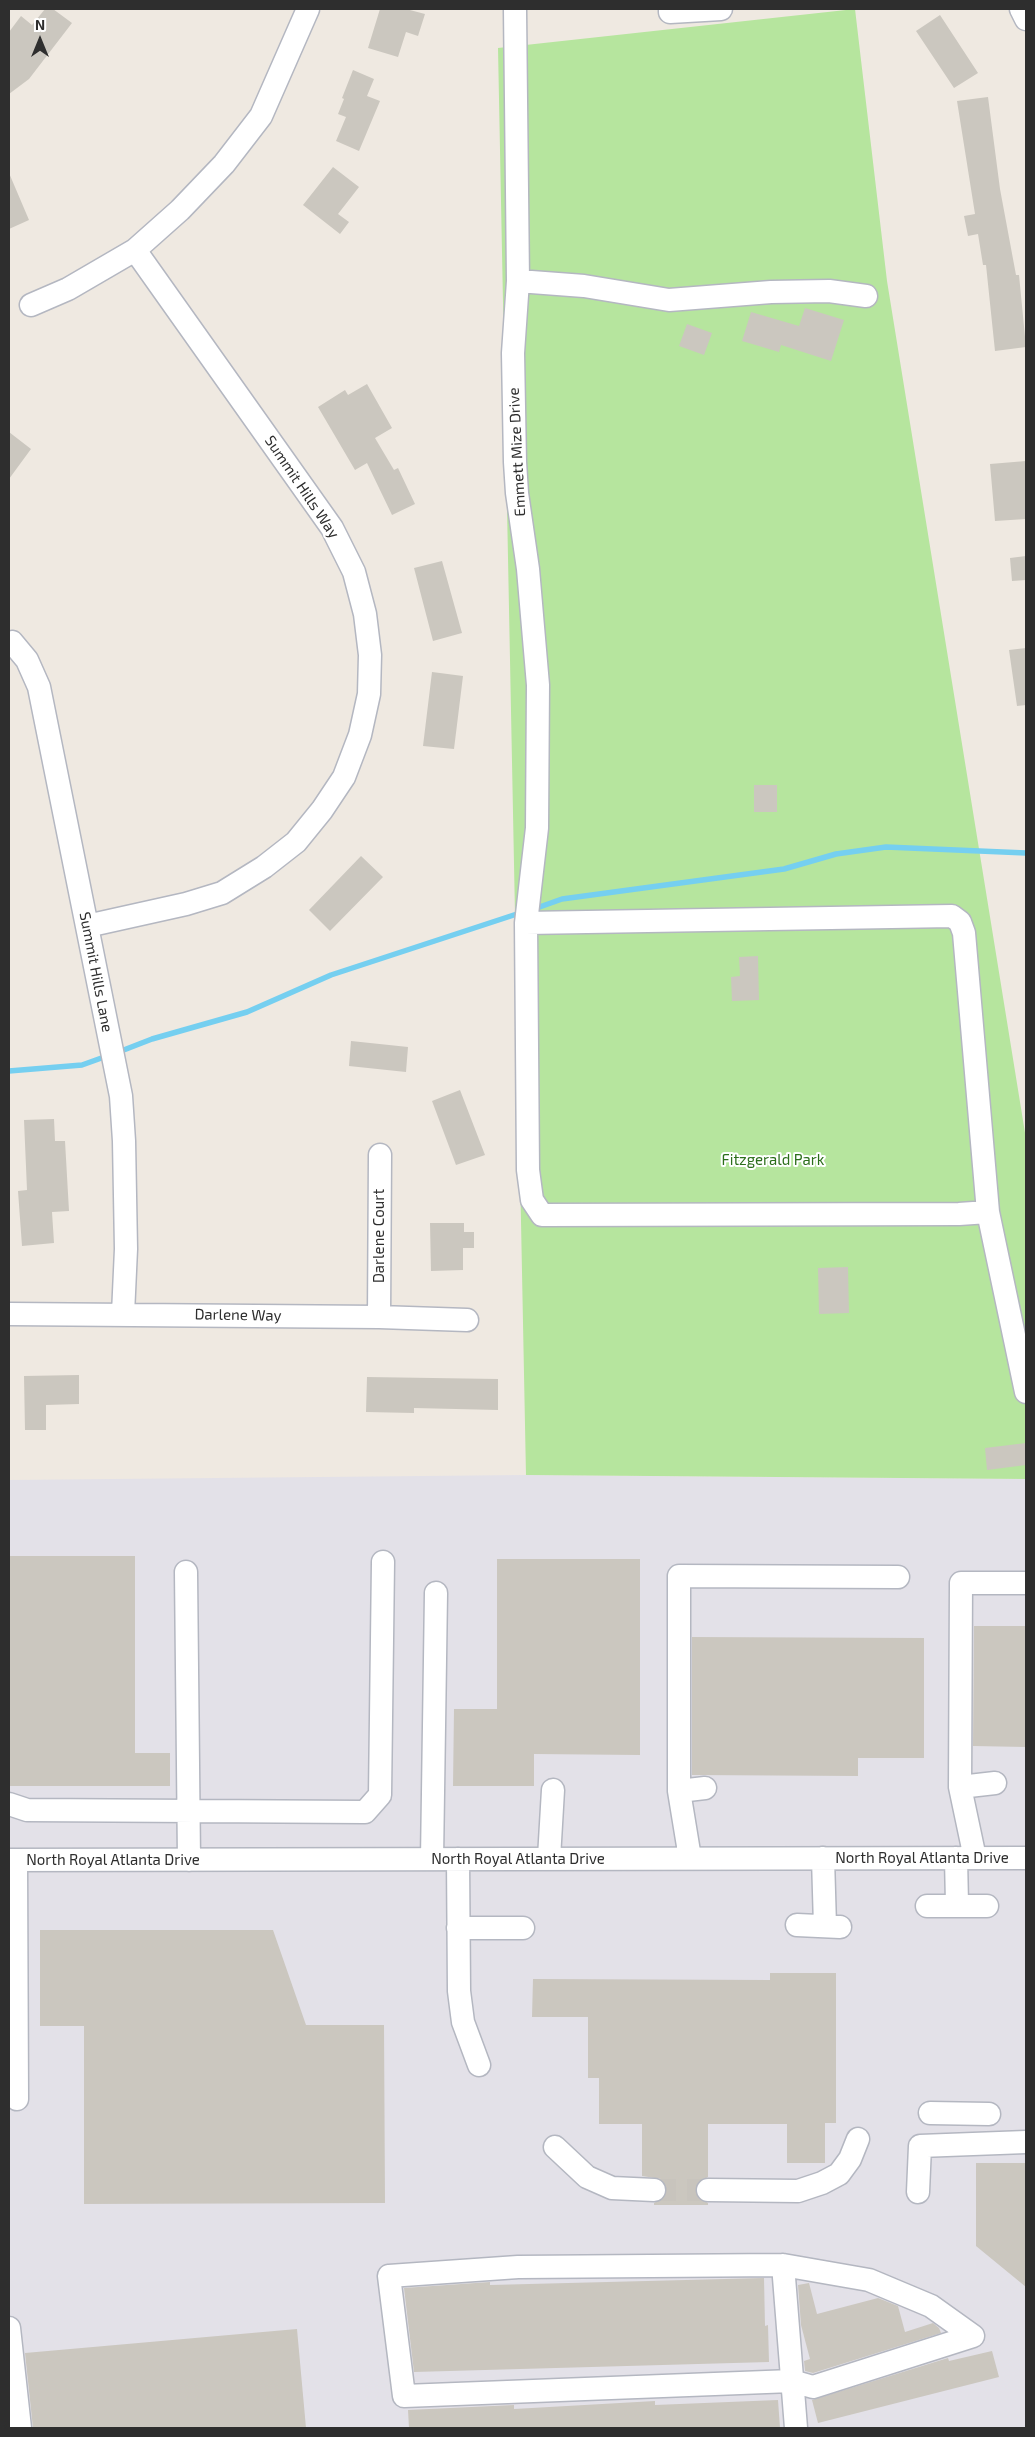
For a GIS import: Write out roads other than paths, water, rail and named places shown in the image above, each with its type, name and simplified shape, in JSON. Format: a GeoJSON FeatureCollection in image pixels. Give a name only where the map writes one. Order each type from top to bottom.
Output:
{"type":"FeatureCollection","features":[{"type":"Feature","properties":{"kind":"street"},"geometry":{"type":"LineString","coordinates":[[31,305],[68,289],[135,250],[180,210],[224,164],[261,116],[308,9]]}},
{"type":"Feature","properties":{"kind":"street","name":"Emmett Mize Drive"},"geometry":{"type":"LineString","coordinates":[[515,9],[518,281],[513,354],[517,493],[528,569],[538,685],[537,828],[526,923],[528,1170],[532,1200],[542,1214],[959,1214],[988,1212]]}},
{"type":"Feature","properties":{"kind":"street"},"geometry":{"type":"LineString","coordinates":[[670,9],[670,12],[721,9]]}},
{"type":"Feature","properties":{"kind":"street"},"geometry":{"type":"LineString","coordinates":[[1021,9],[1026,19]]}},
{"type":"Feature","properties":{"kind":"street","name":"Summit Hills Way"},"geometry":{"type":"LineString","coordinates":[[87,926],[186,904],[222,893],[264,867],[296,842],[322,810],[344,777],[360,735],[369,694],[370,655],[364,614],[354,572],[332,528],[135,250]]}},
{"type":"Feature","properties":{"kind":"street"},"geometry":{"type":"LineString","coordinates":[[518,281],[584,286],[669,300],[771,292],[829,292],[866,296]]}},
{"type":"Feature","properties":{"kind":"street","name":"Summit Hills Lane"},"geometry":{"type":"LineString","coordinates":[[12,642],[27,660],[39,688],[121,1096],[124,1141],[126,1249],[122,1314]]}},
{"type":"Feature","properties":{"kind":"street"},"geometry":{"type":"LineString","coordinates":[[526,923],[952,916],[960,922],[964,934],[988,1212],[1026,1392]]}},
{"type":"Feature","properties":{"kind":"street","name":"Darlene Court"},"geometry":{"type":"LineString","coordinates":[[379,1317],[380,1155]]}},
{"type":"Feature","properties":{"kind":"street","name":"Darlene Way"},"geometry":{"type":"LineString","coordinates":[[9,1314],[379,1317],[467,1320]]}},
{"type":"Feature","properties":{"kind":"street"},"geometry":{"type":"LineString","coordinates":[[9,1804],[27,1810],[364,1812],[380,1795],[383,1562]]}},
{"type":"Feature","properties":{"kind":"street"},"geometry":{"type":"LineString","coordinates":[[186,1572],[189,1860]]}},
{"type":"Feature","properties":{"kind":"street"},"geometry":{"type":"LineString","coordinates":[[690,1858],[678,1791],[679,1576],[898,1578]]}},
{"type":"Feature","properties":{"kind":"street"},"geometry":{"type":"LineString","coordinates":[[957,1904],[965,1858],[960,1787],[961,1583],[1026,1583]]}},
{"type":"Feature","properties":{"kind":"street"},"geometry":{"type":"LineString","coordinates":[[432,1859],[436,1593]]}},
{"type":"Feature","properties":{"kind":"street"},"geometry":{"type":"LineString","coordinates":[[960,1787],[995,1783]]}},
{"type":"Feature","properties":{"kind":"street"},"geometry":{"type":"LineString","coordinates":[[678,1791],[705,1788]]}},
{"type":"Feature","properties":{"kind":"street"},"geometry":{"type":"LineString","coordinates":[[549,1858],[553,1790]]}},
{"type":"Feature","properties":{"kind":"street"},"geometry":{"type":"LineString","coordinates":[[797,1925],[833,1927],[823,1858]]}},
{"type":"Feature","properties":{"kind":"street","name":"North Royal Atlanta Drive"},"geometry":{"type":"LineString","coordinates":[[12,1860],[1026,1858]]}},
{"type":"Feature","properties":{"kind":"street"},"geometry":{"type":"LineString","coordinates":[[458,1859],[458,1991],[463,2022],[479,2065]]}},
{"type":"Feature","properties":{"kind":"street"},"geometry":{"type":"LineString","coordinates":[[12,1860],[17,2099]]}},
{"type":"Feature","properties":{"kind":"street"},"geometry":{"type":"LineString","coordinates":[[927,1906],[957,1904],[988,1906]]}},
{"type":"Feature","properties":{"kind":"street"},"geometry":{"type":"LineString","coordinates":[[458,1928],[523,1928]]}},
{"type":"Feature","properties":{"kind":"street"},"geometry":{"type":"LineString","coordinates":[[930,2113],[989,2114]]}},
{"type":"Feature","properties":{"kind":"street"},"geometry":{"type":"LineString","coordinates":[[708,2190],[798,2191],[822,2183],[839,2174],[850,2159],[858,2138]]}},
{"type":"Feature","properties":{"kind":"street"},"geometry":{"type":"LineString","coordinates":[[918,2192],[920,2146],[1026,2142]]}},
{"type":"Feature","properties":{"kind":"street"},"geometry":{"type":"LineString","coordinates":[[555,2147],[587,2177],[612,2188],[654,2190]]}},
{"type":"Feature","properties":{"kind":"street"},"geometry":{"type":"LineString","coordinates":[[783,2265],[796,2428]]}},
{"type":"Feature","properties":{"kind":"street"},"geometry":{"type":"LineString","coordinates":[[783,2265],[868,2280],[931,2306],[973,2336],[813,2387],[792,2381],[404,2396],[389,2276],[518,2267],[783,2265]]}},
{"type":"Feature","properties":{"kind":"street"},"geometry":{"type":"LineString","coordinates":[[9,2328],[20,2428]]}},
{"type":"Feature","properties":{"kind":"waterway"},"geometry":{"type":"LineString","coordinates":[[534,909],[562,899],[784,869],[836,854],[886,847],[1026,853]]}},
{"type":"Feature","properties":{"kind":"waterway"},"geometry":{"type":"LineString","coordinates":[[116,1053],[152,1039],[247,1012],[331,975],[523,912]]}},
{"type":"Feature","properties":{"kind":"waterway"},"geometry":{"type":"LineString","coordinates":[[9,1071],[82,1065],[107,1056]]}},
{"type":"Feature","properties":{"kind":"tunnel"},"geometry":{"type":"LineString","coordinates":[[654,2190],[708,2190]]}},
{"type":"Feature","properties":{"kind":"park label","name":"Fitzgerald Park"},"geometry":{"type":"Point","coordinates":[773,1160]}}]}
